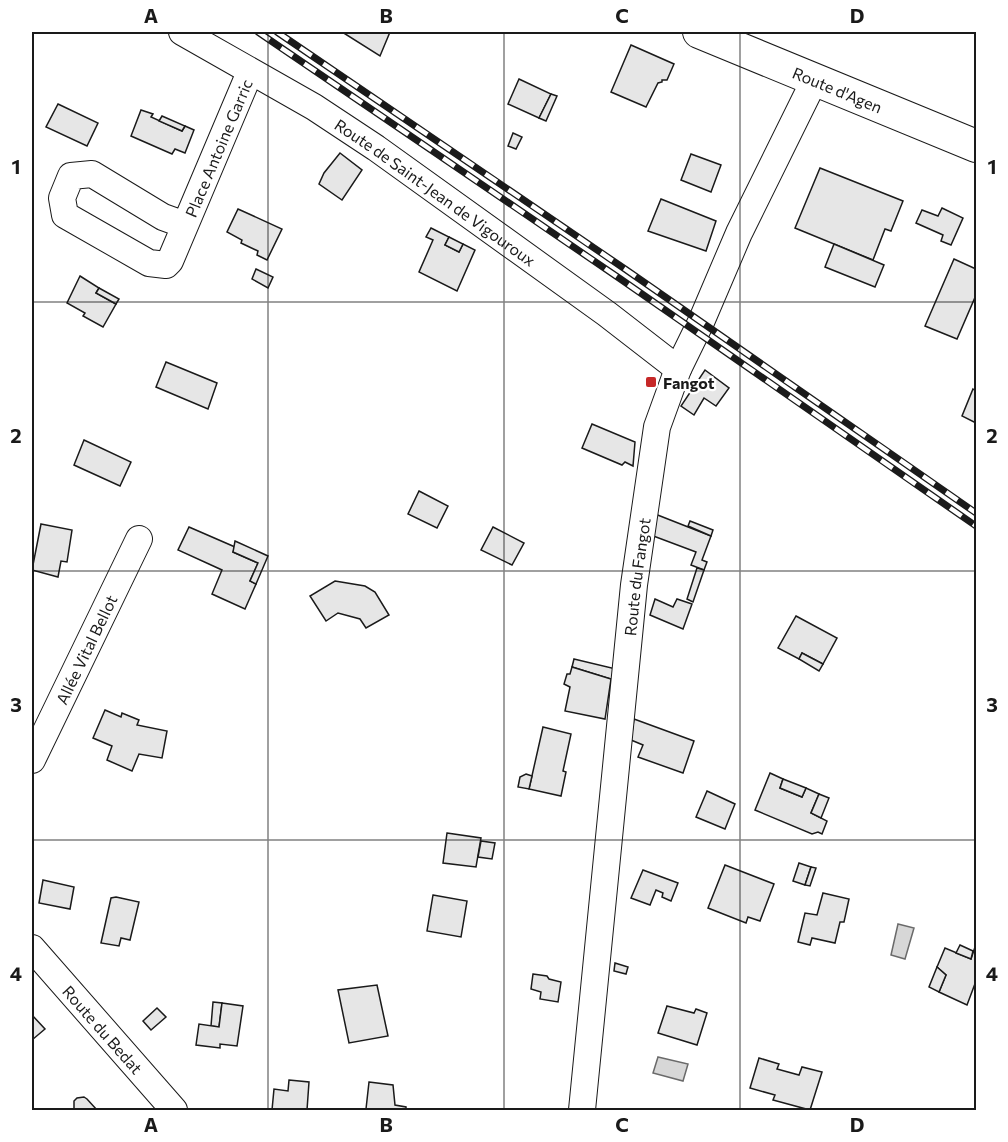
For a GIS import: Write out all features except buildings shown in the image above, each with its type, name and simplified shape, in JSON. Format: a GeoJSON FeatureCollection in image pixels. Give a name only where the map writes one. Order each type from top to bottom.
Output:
{"type":"FeatureCollection","features":[{"type":"Feature","properties":{"kind":"main road","name":"Route d'Agen"},"geometry":{"type":"LineString","coordinates":[[699,32],[976,146]]}},
{"type":"Feature","properties":{"kind":"street","name":"Route de Saint-Jean de Vigouroux"},"geometry":{"type":"LineString","coordinates":[[182,32],[314,107],[376,148],[607,314],[678,369]]}},
{"type":"Feature","properties":{"kind":"street","name":"Place Antoine Garric"},"geometry":{"type":"LineString","coordinates":[[185,225],[163,217],[92,174],[71,176],[62,198],[65,215],[149,263],[159,266],[166,265],[170,261],[250,72]]}},
{"type":"Feature","properties":{"kind":"street","name":"Route du Fangot"},"geometry":{"type":"LineString","coordinates":[[582,1110],[634,585],[657,427],[678,369],[739,233],[815,79]]}},
{"type":"Feature","properties":{"kind":"street","name":"Allée Vital Bellot"},"geometry":{"type":"LineString","coordinates":[[32,760],[139,539]]}},
{"type":"Feature","properties":{"kind":"street","name":"Route du Bedat"},"geometry":{"type":"LineString","coordinates":[[32,948],[174,1110]]}},
{"type":"Feature","properties":{"kind":"shaded area"},"geometry":{"type":"Polygon","coordinates":[[[898,924],[914,928],[905,959],[891,955],[898,924]]]}},
{"type":"Feature","properties":{"kind":"shaded area"},"geometry":{"type":"Polygon","coordinates":[[[658,1057],[688,1064],[683,1081],[653,1073],[658,1057]]]}},
{"type":"Feature","properties":{"kind":"railway"},"geometry":{"type":"LineString","coordinates":[[258,32],[619,278],[976,526]]}},
{"type":"Feature","properties":{"kind":"railway"},"geometry":{"type":"LineString","coordinates":[[277,32],[625,269],[976,513]]}},
{"type":"Feature","properties":{"kind":"place","name":"Fangot"},"geometry":{"type":"Point","coordinates":[651,382]}}]}
